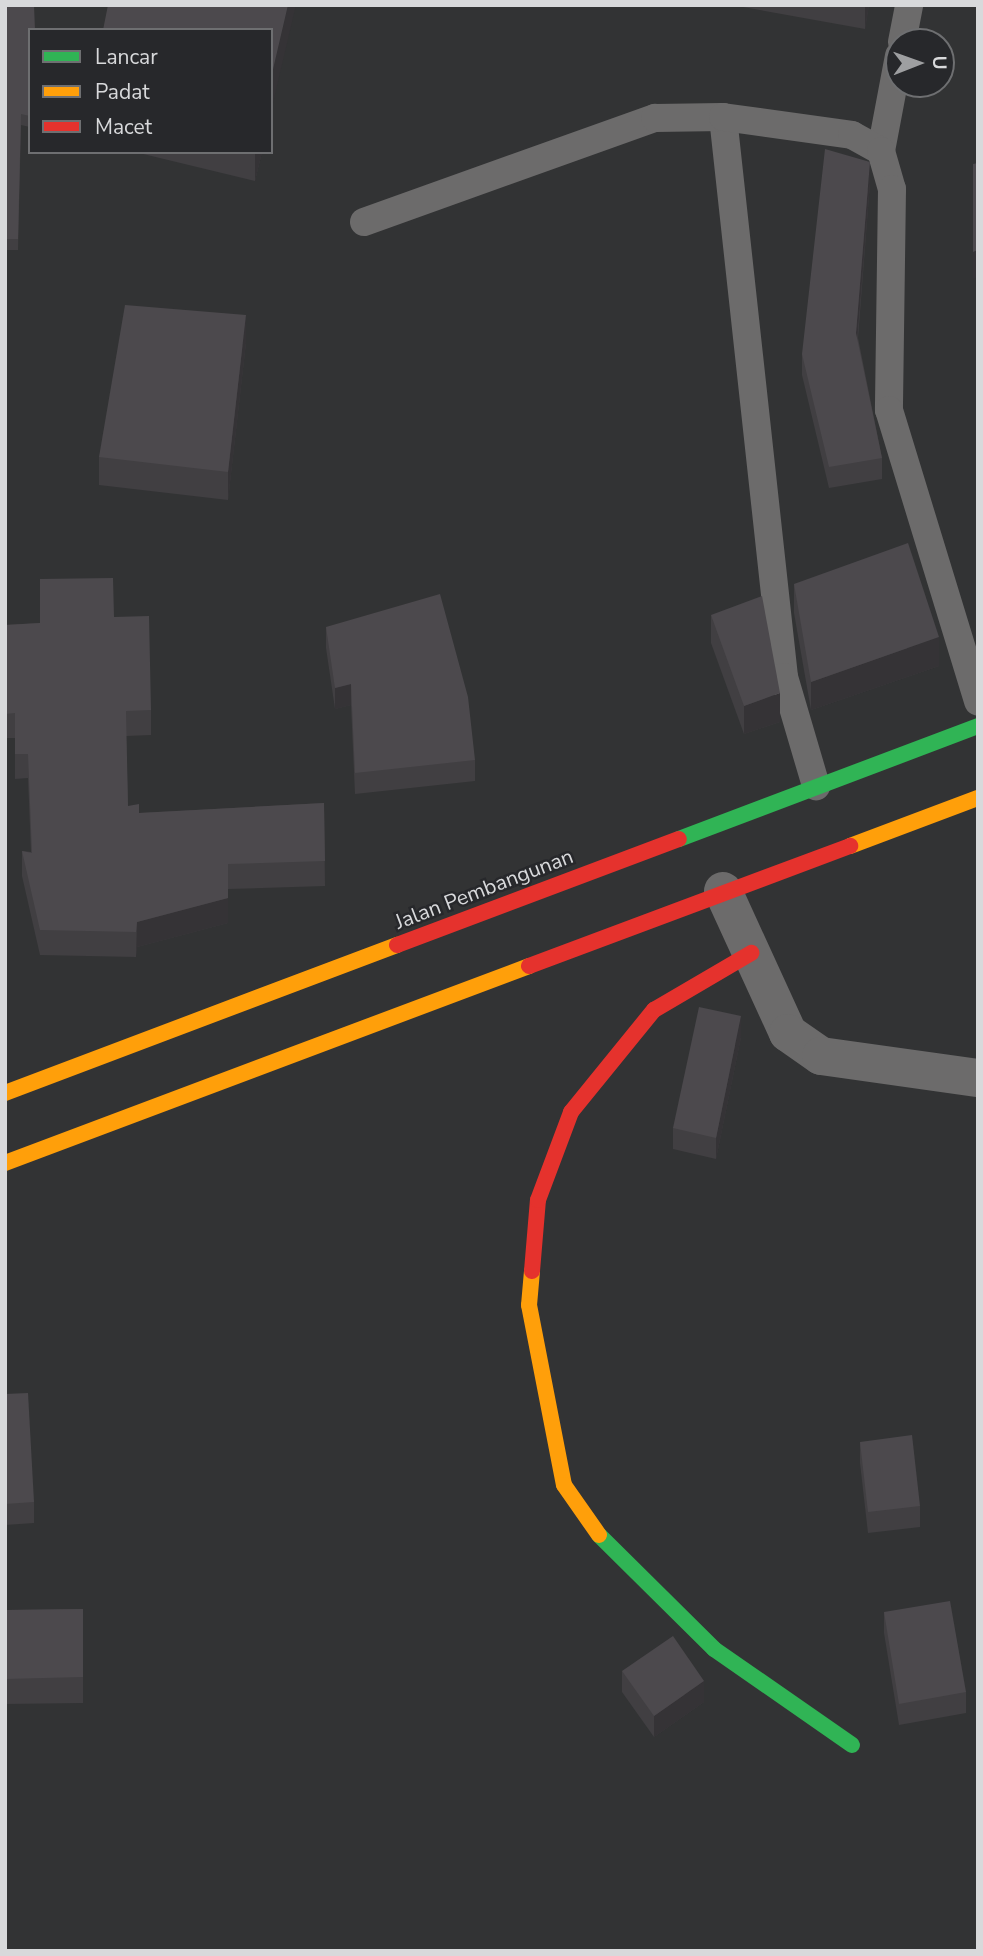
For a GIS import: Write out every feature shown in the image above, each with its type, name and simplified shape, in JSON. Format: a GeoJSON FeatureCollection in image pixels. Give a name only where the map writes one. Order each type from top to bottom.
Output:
{"type":"FeatureCollection","features":[{"type":"Feature","properties":{"kind":"main road","name":"Jalan Pembangunan"},"geometry":{"type":"LineString","coordinates":[[5,1093],[978,726]]}},
{"type":"Feature","properties":{"kind":"main road"},"geometry":{"type":"LineString","coordinates":[[5,1163],[723,891],[978,798]]}},
{"type":"Feature","properties":{"kind":"main road"},"geometry":{"type":"LineString","coordinates":[[751,953],[654,1010],[571,1112],[538,1200],[529,1306],[564,1485],[615,1557],[714,1649],[852,1745]]}},
{"type":"Feature","properties":{"kind":"street"},"geometry":{"type":"LineString","coordinates":[[723,891],[788,1032],[821,1056],[978,1078]]}},
{"type":"Feature","properties":{"kind":"lane"},"geometry":{"type":"LineString","coordinates":[[905,28],[909,5]]}},
{"type":"Feature","properties":{"kind":"lane"},"geometry":{"type":"LineString","coordinates":[[891,98],[881,151],[892,189],[889,410],[978,702]]}},
{"type":"Feature","properties":{"kind":"lane"},"geometry":{"type":"LineString","coordinates":[[364,222],[655,118],[723,117],[852,135],[881,151]]}},
{"type":"Feature","properties":{"kind":"lane"},"geometry":{"type":"LineString","coordinates":[[723,117],[784,677],[816,786]]}},
{"type":"Feature","properties":{"kind":"building"},"geometry":{"type":"Polygon","coordinates":[[[5,5],[34,5],[35,28],[28,28],[28,116],[21,114],[18,239],[6,239],[6,367],[5,5]]]}},
{"type":"Feature","properties":{"kind":"building"},"geometry":{"type":"Polygon","coordinates":[[[108,5],[288,5],[273,69],[273,28],[103,28],[108,5]]]}},
{"type":"Feature","properties":{"kind":"building"},"geometry":{"type":"Polygon","coordinates":[[[825,149],[870,162],[856,333],[882,458],[829,467],[802,354],[825,149]]]}},
{"type":"Feature","properties":{"kind":"building"},"geometry":{"type":"Polygon","coordinates":[[[978,163],[978,250],[973,252],[973,164],[978,163]]]}},
{"type":"Feature","properties":{"kind":"building"},"geometry":{"type":"Polygon","coordinates":[[[125,305],[246,315],[228,472],[99,457],[125,305]]]}},
{"type":"Feature","properties":{"kind":"building"},"geometry":{"type":"Polygon","coordinates":[[[908,543],[939,637],[811,682],[794,584],[908,543]]]}},
{"type":"Feature","properties":{"kind":"building"},"geometry":{"type":"Polygon","coordinates":[[[113,578],[114,617],[149,616],[151,710],[126,711],[128,806],[139,804],[139,813],[324,803],[325,861],[228,864],[228,898],[137,922],[136,932],[40,930],[22,851],[32,853],[28,754],[15,754],[15,713],[5,714],[5,625],[40,623],[40,579],[113,578]]]}},
{"type":"Feature","properties":{"kind":"building"},"geometry":{"type":"Polygon","coordinates":[[[440,594],[468,697],[475,760],[355,773],[351,684],[335,688],[326,627],[440,594]]]}},
{"type":"Feature","properties":{"kind":"building"},"geometry":{"type":"Polygon","coordinates":[[[762,596],[780,693],[744,706],[711,615],[762,596]]]}},
{"type":"Feature","properties":{"kind":"building"},"geometry":{"type":"Polygon","coordinates":[[[699,1007],[741,1016],[716,1138],[673,1128],[699,1007]]]}},
{"type":"Feature","properties":{"kind":"building"},"geometry":{"type":"Polygon","coordinates":[[[28,1393],[34,1502],[5,1504],[5,1394],[28,1393]]]}},
{"type":"Feature","properties":{"kind":"building"},"geometry":{"type":"Polygon","coordinates":[[[912,1435],[920,1506],[868,1512],[860,1442],[912,1435]]]}},
{"type":"Feature","properties":{"kind":"building"},"geometry":{"type":"Polygon","coordinates":[[[950,1601],[966,1692],[899,1704],[884,1612],[950,1601]]]}},
{"type":"Feature","properties":{"kind":"building"},"geometry":{"type":"Polygon","coordinates":[[[83,1609],[83,1677],[5,1679],[5,1610],[83,1609]]]}},
{"type":"Feature","properties":{"kind":"building"},"geometry":{"type":"Polygon","coordinates":[[[673,1636],[704,1681],[654,1716],[622,1671],[673,1636]]]}},
{"type":"Feature","properties":{"kind":"traffic: fast"},"geometry":{"type":"LineString","coordinates":[[679,839],[978,726]]}},
{"type":"Feature","properties":{"kind":"traffic: fast"},"geometry":{"type":"LineString","coordinates":[[599,1535],[714,1649],[852,1745]]}},
{"type":"Feature","properties":{"kind":"traffic: slow"},"geometry":{"type":"LineString","coordinates":[[850,846],[978,798]]}},
{"type":"Feature","properties":{"kind":"traffic: slow"},"geometry":{"type":"LineString","coordinates":[[5,1093],[397,945]]}},
{"type":"Feature","properties":{"kind":"traffic: slow"},"geometry":{"type":"LineString","coordinates":[[5,1163],[529,966]]}},
{"type":"Feature","properties":{"kind":"traffic: slow"},"geometry":{"type":"LineString","coordinates":[[532,1271],[529,1305],[564,1485],[599,1535]]}},
{"type":"Feature","properties":{"kind":"traffic: jam"},"geometry":{"type":"LineString","coordinates":[[397,945],[679,839]]}},
{"type":"Feature","properties":{"kind":"traffic: jam"},"geometry":{"type":"LineString","coordinates":[[529,966],[850,846]]}},
{"type":"Feature","properties":{"kind":"traffic: jam"},"geometry":{"type":"LineString","coordinates":[[532,1271],[538,1200],[571,1112],[654,1010],[751,953]]}}]}
